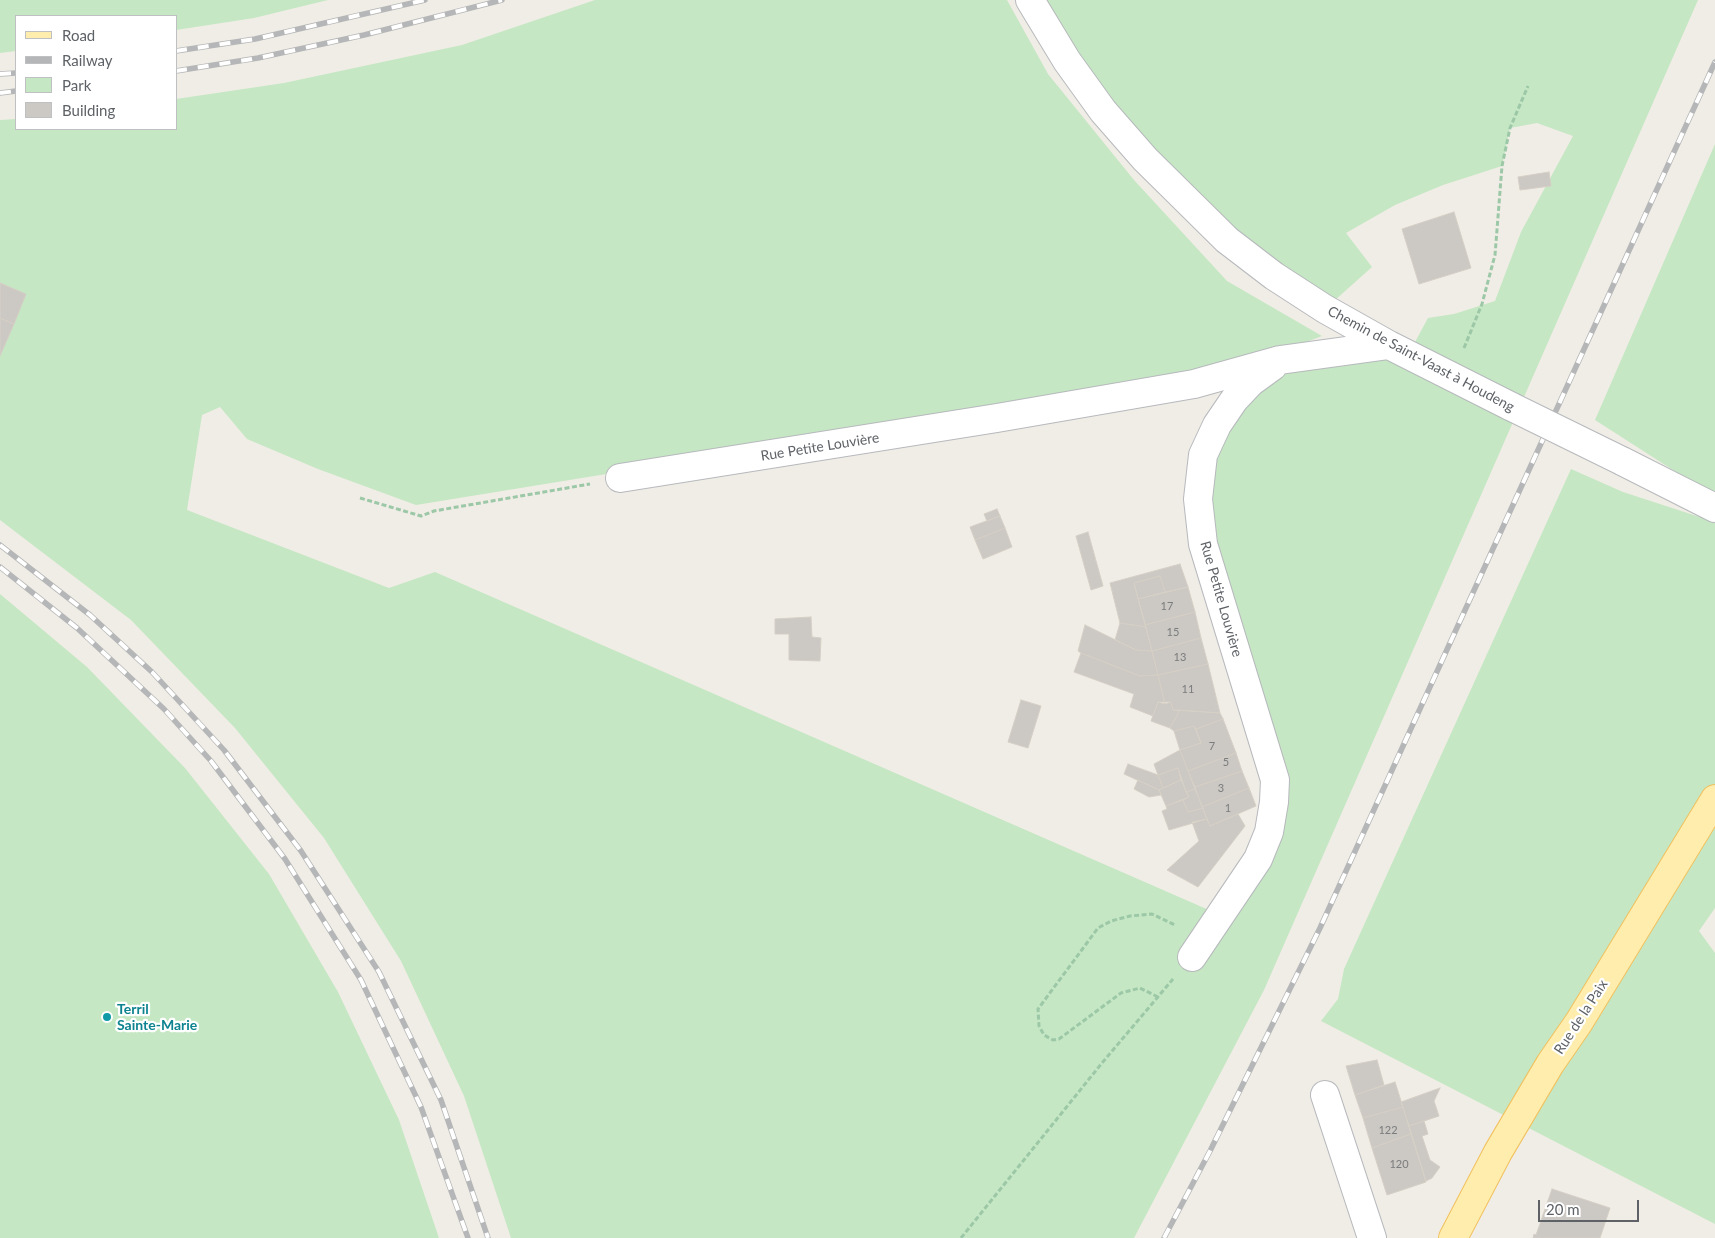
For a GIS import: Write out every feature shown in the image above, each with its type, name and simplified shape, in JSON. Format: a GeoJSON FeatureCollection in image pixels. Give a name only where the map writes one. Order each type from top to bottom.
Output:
{"type":"FeatureCollection","features":[{"type":"Feature","properties":{"kind":"main road","name":"Rue de la Paix"},"geometry":{"type":"LineString","coordinates":[[1453,1238],[1498,1152],[1550,1064],[1579,1022],[1715,799]]}},
{"type":"Feature","properties":{"kind":"street","name":"Chemin de Saint-Vaast à Houdeng"},"geometry":{"type":"LineString","coordinates":[[1030,0],[1066,61],[1103,111],[1145,159],[1227,240],[1274,276],[1325,309],[1389,345],[1715,508]]}},
{"type":"Feature","properties":{"kind":"street","name":"Rue Petite Louvière"},"geometry":{"type":"LineString","coordinates":[[620,478],[997,418],[1194,384],[1280,360],[1389,345]]}},
{"type":"Feature","properties":{"kind":"street","name":"Rue Petite Louvière"},"geometry":{"type":"LineString","coordinates":[[1192,957],[1258,859],[1269,832],[1274,802],[1275,780],[1204,544],[1198,499],[1203,455],[1224,413],[1251,382],[1280,360]]}},
{"type":"Feature","properties":{"kind":"street"},"geometry":{"type":"LineString","coordinates":[[1325,1095],[1372,1238]]}},
{"type":"Feature","properties":{"kind":"path"},"geometry":{"type":"LineString","coordinates":[[1449,375],[1462,351],[1482,304],[1495,255],[1502,166],[1510,128],[1528,86]]}},
{"type":"Feature","properties":{"kind":"path"},"geometry":{"type":"LineString","coordinates":[[360,498],[421,516],[434,511],[620,478]]}},
{"type":"Feature","properties":{"kind":"path"},"geometry":{"type":"LineString","coordinates":[[961,1238],[1102,1063],[1158,997],[1140,988],[1121,993],[1059,1039],[1052,1040],[1044,1035],[1039,1026],[1038,1009],[1098,928],[1111,921],[1130,916],[1152,914],[1177,926]]}},
{"type":"Feature","properties":{"kind":"green space"},"geometry":{"type":"Polygon","coordinates":[[[0,0],[328,0],[254,18],[178,30],[178,15],[15,15],[15,51],[0,53],[0,0]]]}},
{"type":"Feature","properties":{"kind":"green space"},"geometry":{"type":"Polygon","coordinates":[[[595,0],[1007,0],[1048,74],[1134,180],[1227,281],[1322,336],[1261,359],[1104,393],[416,505],[318,469],[247,439],[220,407],[202,415],[187,510],[389,588],[435,572],[1218,914],[1274,802],[1203,544],[1203,455],[1280,360],[1408,355],[1428,318],[1454,314],[1495,301],[1521,232],[1573,136],[1537,123],[1510,128],[1502,166],[1443,185],[1395,205],[1346,233],[1372,267],[1325,309],[1145,159],[1030,0],[1698,0],[1264,990],[1134,1238],[511,1238],[464,1096],[401,961],[324,838],[235,728],[131,620],[0,520],[0,120],[15,119],[15,130],[178,130],[178,99],[284,83],[462,45],[595,0]]]}},
{"type":"Feature","properties":{"kind":"green space"},"geometry":{"type":"Polygon","coordinates":[[[1715,144],[1715,497],[1595,420],[1715,144]]]}},
{"type":"Feature","properties":{"kind":"green space"},"geometry":{"type":"Polygon","coordinates":[[[1571,469],[1623,492],[1715,522],[1715,908],[1699,931],[1715,953],[1715,1224],[1321,1021],[1338,999],[1344,969],[1571,469]]]}},
{"type":"Feature","properties":{"kind":"green space"},"geometry":{"type":"Polygon","coordinates":[[[0,594],[87,667],[185,768],[269,874],[338,992],[399,1120],[439,1238],[0,1238],[0,594]]]}},
{"type":"Feature","properties":{"kind":"building"},"geometry":{"type":"Polygon","coordinates":[[[1549,172],[1551,186],[1520,190],[1518,177],[1549,172]]]}},
{"type":"Feature","properties":{"kind":"building"},"geometry":{"type":"Polygon","coordinates":[[[1454,212],[1471,268],[1419,284],[1402,229],[1454,212]]]}},
{"type":"Feature","properties":{"kind":"building"},"geometry":{"type":"Polygon","coordinates":[[[0,283],[26,294],[14,324],[0,318],[0,283]]]}},
{"type":"Feature","properties":{"kind":"building"},"geometry":{"type":"Polygon","coordinates":[[[0,318],[14,324],[0,356],[0,318]]]}},
{"type":"Feature","properties":{"kind":"building"},"geometry":{"type":"Polygon","coordinates":[[[997,509],[1000,516],[987,521],[984,514],[997,509]]]}},
{"type":"Feature","properties":{"kind":"building"},"geometry":{"type":"Polygon","coordinates":[[[1000,516],[1005,528],[975,540],[970,527],[1000,516]]]}},
{"type":"Feature","properties":{"kind":"building"},"geometry":{"type":"Polygon","coordinates":[[[1005,528],[1012,547],[983,559],[975,540],[1005,528]]]}},
{"type":"Feature","properties":{"kind":"building"},"geometry":{"type":"Polygon","coordinates":[[[1088,532],[1103,586],[1091,590],[1076,536],[1088,532]]]}},
{"type":"Feature","properties":{"kind":"building"},"geometry":{"type":"Polygon","coordinates":[[[1180,564],[1188,587],[1165,592],[1160,576],[1134,583],[1146,627],[1120,623],[1110,583],[1180,564]]]}},
{"type":"Feature","properties":{"kind":"building"},"geometry":{"type":"Polygon","coordinates":[[[1160,576],[1165,592],[1138,599],[1134,583],[1160,576]]]}},
{"type":"Feature","properties":{"kind":"building"},"geometry":{"type":"Polygon","coordinates":[[[1188,587],[1195,612],[1145,625],[1138,599],[1188,587]]]}},
{"type":"Feature","properties":{"kind":"building"},"geometry":{"type":"Polygon","coordinates":[[[1195,612],[1201,638],[1152,651],[1145,625],[1195,612]]]}},
{"type":"Feature","properties":{"kind":"building"},"geometry":{"type":"Polygon","coordinates":[[[811,617],[812,637],[821,638],[820,661],[789,660],[789,634],[775,634],[775,619],[811,617]]]}},
{"type":"Feature","properties":{"kind":"building"},"geometry":{"type":"Polygon","coordinates":[[[1120,623],[1146,627],[1152,651],[1136,650],[1115,640],[1120,623]]]}},
{"type":"Feature","properties":{"kind":"building"},"geometry":{"type":"Polygon","coordinates":[[[1085,625],[1136,650],[1152,651],[1158,675],[1140,676],[1078,651],[1085,625]]]}},
{"type":"Feature","properties":{"kind":"building"},"geometry":{"type":"Polygon","coordinates":[[[1201,638],[1208,664],[1158,675],[1152,651],[1201,638]]]}},
{"type":"Feature","properties":{"kind":"building"},"geometry":{"type":"Polygon","coordinates":[[[1081,653],[1140,676],[1158,675],[1165,704],[1158,702],[1153,716],[1130,707],[1134,694],[1074,672],[1081,653]]]}},
{"type":"Feature","properties":{"kind":"building"},"geometry":{"type":"Polygon","coordinates":[[[1208,664],[1220,713],[1173,710],[1171,702],[1165,704],[1158,675],[1208,664]]]}},
{"type":"Feature","properties":{"kind":"building"},"geometry":{"type":"Polygon","coordinates":[[[1021,700],[1041,706],[1028,748],[1008,742],[1021,700]]]}},
{"type":"Feature","properties":{"kind":"building"},"geometry":{"type":"Polygon","coordinates":[[[1158,702],[1171,702],[1173,710],[1180,710],[1170,728],[1151,721],[1158,702]]]}},
{"type":"Feature","properties":{"kind":"building"},"geometry":{"type":"Polygon","coordinates":[[[1180,710],[1220,713],[1223,719],[1196,729],[1194,726],[1174,731],[1170,728],[1180,710]]]}},
{"type":"Feature","properties":{"kind":"building"},"geometry":{"type":"Polygon","coordinates":[[[1223,719],[1236,753],[1188,771],[1180,750],[1201,743],[1196,729],[1223,719]]]}},
{"type":"Feature","properties":{"kind":"building"},"geometry":{"type":"Polygon","coordinates":[[[1194,726],[1201,743],[1180,750],[1174,731],[1194,726]]]}},
{"type":"Feature","properties":{"kind":"building"},"geometry":{"type":"Polygon","coordinates":[[[1180,750],[1195,789],[1186,792],[1178,768],[1158,775],[1154,764],[1180,750]]]}},
{"type":"Feature","properties":{"kind":"building"},"geometry":{"type":"Polygon","coordinates":[[[1236,753],[1242,771],[1195,787],[1188,771],[1236,753]]]}},
{"type":"Feature","properties":{"kind":"building"},"geometry":{"type":"Polygon","coordinates":[[[1128,764],[1158,775],[1163,788],[1159,790],[1124,774],[1128,764]]]}},
{"type":"Feature","properties":{"kind":"building"},"geometry":{"type":"Polygon","coordinates":[[[1178,768],[1181,780],[1163,788],[1158,775],[1178,768]]]}},
{"type":"Feature","properties":{"kind":"building"},"geometry":{"type":"Polygon","coordinates":[[[1242,771],[1249,788],[1202,807],[1195,787],[1242,771]]]}},
{"type":"Feature","properties":{"kind":"building"},"geometry":{"type":"Polygon","coordinates":[[[1138,780],[1159,790],[1161,795],[1149,797],[1134,789],[1138,780]]]}},
{"type":"Feature","properties":{"kind":"building"},"geometry":{"type":"Polygon","coordinates":[[[1181,780],[1189,797],[1166,806],[1159,790],[1181,780]]]}},
{"type":"Feature","properties":{"kind":"building"},"geometry":{"type":"Polygon","coordinates":[[[1249,788],[1256,806],[1210,826],[1202,807],[1249,788]]]}},
{"type":"Feature","properties":{"kind":"building"},"geometry":{"type":"Polygon","coordinates":[[[1195,789],[1203,808],[1188,812],[1183,800],[1189,797],[1186,792],[1195,789]]]}},
{"type":"Feature","properties":{"kind":"building"},"geometry":{"type":"Polygon","coordinates":[[[1183,800],[1188,812],[1203,808],[1207,819],[1169,830],[1162,811],[1167,809],[1166,806],[1183,800]]]}},
{"type":"Feature","properties":{"kind":"building"},"geometry":{"type":"Polygon","coordinates":[[[1238,814],[1245,826],[1198,887],[1167,870],[1199,841],[1192,822],[1207,819],[1210,826],[1238,814]]]}},
{"type":"Feature","properties":{"kind":"building"},"geometry":{"type":"Polygon","coordinates":[[[1377,1060],[1384,1085],[1355,1095],[1346,1066],[1377,1060]]]}},
{"type":"Feature","properties":{"kind":"building"},"geometry":{"type":"Polygon","coordinates":[[[1395,1082],[1403,1107],[1363,1118],[1355,1095],[1395,1082]]]}},
{"type":"Feature","properties":{"kind":"building"},"geometry":{"type":"Polygon","coordinates":[[[1440,1088],[1434,1101],[1439,1116],[1409,1126],[1401,1102],[1440,1088]]]}},
{"type":"Feature","properties":{"kind":"building"},"geometry":{"type":"Polygon","coordinates":[[[1403,1107],[1411,1134],[1372,1148],[1363,1118],[1403,1107]]]}},
{"type":"Feature","properties":{"kind":"building"},"geometry":{"type":"Polygon","coordinates":[[[1424,1121],[1428,1134],[1422,1136],[1430,1160],[1440,1167],[1432,1178],[1426,1181],[1409,1126],[1424,1121]]]}},
{"type":"Feature","properties":{"kind":"building"},"geometry":{"type":"Polygon","coordinates":[[[1411,1134],[1426,1182],[1387,1195],[1372,1148],[1411,1134]]]}},
{"type":"Feature","properties":{"kind":"building"},"geometry":{"type":"Polygon","coordinates":[[[1552,1189],[1610,1208],[1600,1238],[1533,1238],[1534,1234],[1536,1235],[1552,1189]]]}},
{"type":"Feature","properties":{"kind":"railway"},"geometry":{"type":"LineString","coordinates":[[178,51],[255,39],[425,0]]}},
{"type":"Feature","properties":{"kind":"railway"},"geometry":{"type":"LineString","coordinates":[[178,71],[258,58],[364,35],[502,0]]}},
{"type":"Feature","properties":{"kind":"railway"},"geometry":{"type":"LineString","coordinates":[[1164,1238],[1210,1151],[1320,928],[1715,62]]}},
{"type":"Feature","properties":{"kind":"railway"},"geometry":{"type":"LineString","coordinates":[[0,74],[15,73]]}},
{"type":"Feature","properties":{"kind":"railway"},"geometry":{"type":"LineString","coordinates":[[0,93],[15,91]]}},
{"type":"Feature","properties":{"kind":"railway"},"geometry":{"type":"LineString","coordinates":[[0,545],[90,615],[152,672],[224,750],[301,851],[379,972],[441,1100],[488,1238]]}},
{"type":"Feature","properties":{"kind":"railway"},"geometry":{"type":"LineString","coordinates":[[0,567],[77,628],[164,709],[211,761],[285,859],[361,980],[421,1107],[468,1238]]}},
{"type":"Feature","properties":{"kind":"place","name":"Terril Sainte-Marie"},"geometry":{"type":"Point","coordinates":[107,1017]}}]}
